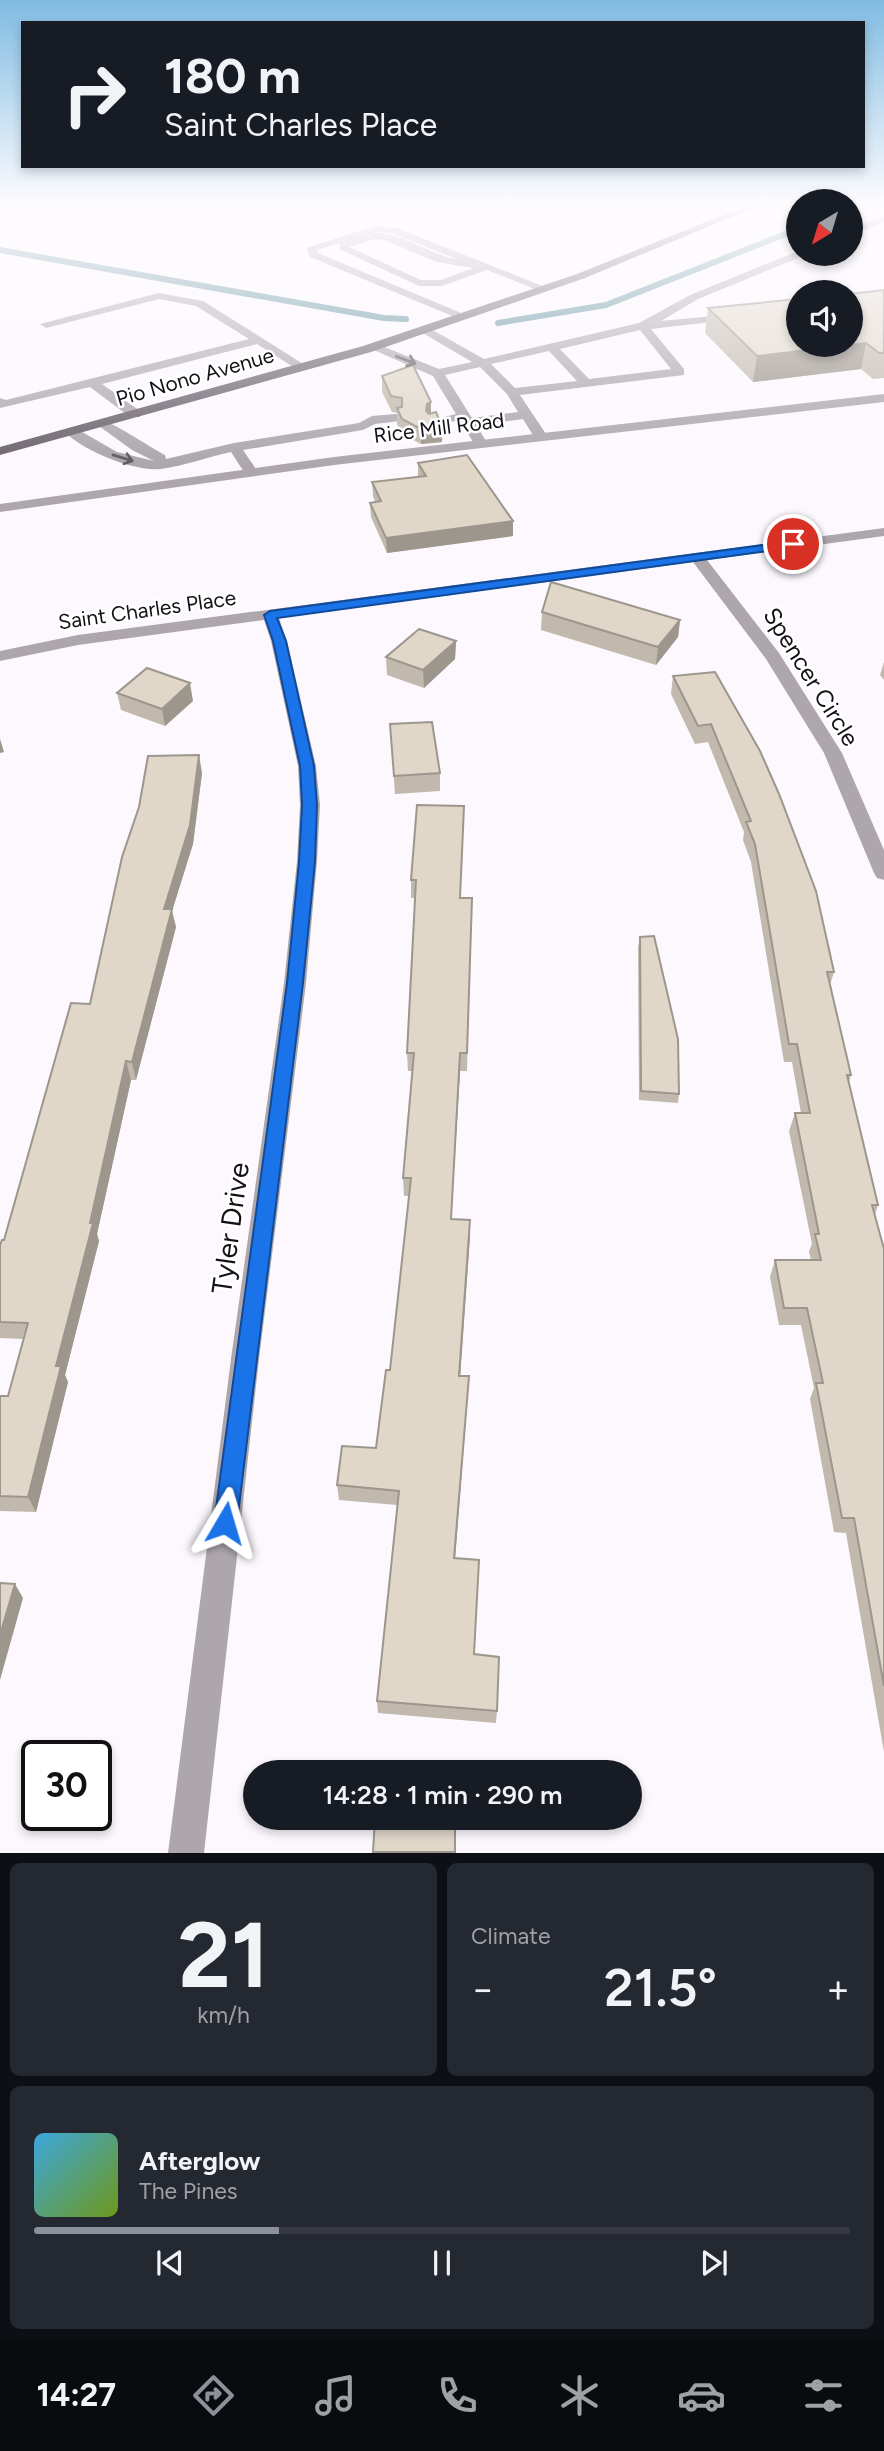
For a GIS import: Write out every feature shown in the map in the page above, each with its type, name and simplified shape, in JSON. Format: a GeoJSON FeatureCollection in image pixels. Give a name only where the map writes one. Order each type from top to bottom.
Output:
{"type":"FeatureCollection","features":[{"type":"Feature","properties":{"kind":"main road","name":"Pio Nono Avenue"},"geometry":{"type":"LineString","coordinates":[[0,451],[373,347],[534,292]]}},
{"type":"Feature","properties":{"kind":"street"},"geometry":{"type":"LineString","coordinates":[[404,292],[462,317]]}},
{"type":"Feature","properties":{"kind":"street"},"geometry":{"type":"LineString","coordinates":[[643,326],[705,292]]}},
{"type":"Feature","properties":{"kind":"street"},"geometry":{"type":"LineString","coordinates":[[46,324],[159,296],[198,303],[302,367]]}},
{"type":"Feature","properties":{"kind":"street"},"geometry":{"type":"LineString","coordinates":[[373,347],[438,373],[643,326],[744,316]]}},
{"type":"Feature","properties":{"kind":"street"},"geometry":{"type":"LineString","coordinates":[[512,392],[680,372],[643,326]]}},
{"type":"Feature","properties":{"kind":"street"},"geometry":{"type":"LineString","coordinates":[[425,330],[483,363],[512,392],[541,437]]}},
{"type":"Feature","properties":{"kind":"street"},"geometry":{"type":"LineString","coordinates":[[1,404],[94,384],[259,340]]}},
{"type":"Feature","properties":{"kind":"street"},"geometry":{"type":"LineString","coordinates":[[552,347],[586,383]]}},
{"type":"Feature","properties":{"kind":"street"},"geometry":{"type":"LineString","coordinates":[[438,373],[461,418],[481,444]]}},
{"type":"Feature","properties":{"kind":"street"},"geometry":{"type":"LineString","coordinates":[[94,384],[135,414]]}},
{"type":"Feature","properties":{"kind":"street","name":"Rice Mill Road"},"geometry":{"type":"LineString","coordinates":[[0,508],[251,472],[884,398]]}},
{"type":"Feature","properties":{"kind":"street"},"geometry":{"type":"LineString","coordinates":[[431,419],[444,422],[461,418],[527,415]]}},
{"type":"Feature","properties":{"kind":"street"},"geometry":{"type":"LineString","coordinates":[[72,432],[112,454],[159,464],[234,447],[363,426],[378,430],[397,422]]}},
{"type":"Feature","properties":{"kind":"street"},"geometry":{"type":"LineString","coordinates":[[104,423],[151,455],[179,461]]}},
{"type":"Feature","properties":{"kind":"street"},"geometry":{"type":"LineString","coordinates":[[234,447],[251,472]]}},
{"type":"Feature","properties":{"kind":"street","name":"Saint Charles Place"},"geometry":{"type":"LineString","coordinates":[[0,656],[78,640],[884,533]]}},
{"type":"Feature","properties":{"kind":"street","name":"Spencer Circle"},"geometry":{"type":"LineString","coordinates":[[696,556],[773,657],[833,753],[884,873]]}},
{"type":"Feature","properties":{"kind":"street","name":"Tyler Drive"},"geometry":{"type":"LineString","coordinates":[[186,1853],[243,1372],[295,983],[307,862],[310,805],[307,766],[279,641],[270,615]]}},
{"type":"Feature","properties":{"kind":"building"},"geometry":{"type":"Polygon","coordinates":[[[863,292],[884,292],[884,353],[863,343],[863,292]]]}},
{"type":"Feature","properties":{"kind":"building"},"geometry":{"type":"Polygon","coordinates":[[[786,300],[786,353],[757,356],[708,308],[786,300]]]}},
{"type":"Feature","properties":{"kind":"building"},"geometry":{"type":"Polygon","coordinates":[[[413,365],[431,402],[427,404],[426,411],[429,414],[436,412],[442,426],[421,429],[402,419],[397,408],[402,407],[402,398],[391,396],[382,376],[413,365]]]}},
{"type":"Feature","properties":{"kind":"building"},"geometry":{"type":"Polygon","coordinates":[[[467,455],[513,521],[386,538],[370,503],[381,501],[372,482],[426,476],[418,463],[467,455]]]}},
{"type":"Feature","properties":{"kind":"building"},"geometry":{"type":"Polygon","coordinates":[[[551,582],[680,620],[658,647],[542,612],[551,582]]]}},
{"type":"Feature","properties":{"kind":"building"},"geometry":{"type":"Polygon","coordinates":[[[419,629],[456,641],[423,670],[386,657],[419,629]]]}},
{"type":"Feature","properties":{"kind":"building"},"geometry":{"type":"Polygon","coordinates":[[[147,668],[190,683],[162,709],[117,693],[147,668]]]}},
{"type":"Feature","properties":{"kind":"building"},"geometry":{"type":"Polygon","coordinates":[[[715,672],[760,751],[816,891],[834,972],[827,972],[851,1075],[847,1075],[878,1205],[872,1205],[884,1249],[884,1686],[854,1518],[842,1518],[816,1383],[823,1383],[807,1308],[784,1308],[775,1260],[821,1260],[815,1234],[819,1234],[795,1113],[810,1113],[797,1044],[789,1044],[755,844],[746,822],[751,821],[711,724],[698,726],[673,676],[715,672]]]}},
{"type":"Feature","properties":{"kind":"building"},"geometry":{"type":"Polygon","coordinates":[[[432,722],[440,773],[394,776],[390,724],[432,722]]]}},
{"type":"Feature","properties":{"kind":"building"},"geometry":{"type":"Polygon","coordinates":[[[199,755],[190,825],[164,909],[172,909],[132,1062],[126,1061],[90,1223],[93,1223],[56,1366],[61,1366],[28,1497],[0,1496],[0,1396],[8,1396],[28,1323],[0,1322],[0,1245],[4,1240],[71,1003],[90,1004],[122,857],[139,807],[148,756],[199,755]]]}},
{"type":"Feature","properties":{"kind":"building"},"geometry":{"type":"Polygon","coordinates":[[[417,805],[464,806],[460,898],[472,898],[467,1053],[460,1053],[451,1219],[470,1220],[459,1376],[469,1376],[454,1558],[479,1560],[474,1654],[499,1657],[497,1711],[377,1701],[399,1491],[337,1485],[342,1446],[376,1448],[386,1370],[390,1370],[411,1178],[403,1178],[414,1053],[407,1053],[416,880],[411,880],[417,805]]]}},
{"type":"Feature","properties":{"kind":"building"},"geometry":{"type":"Polygon","coordinates":[[[654,936],[678,1039],[679,1094],[641,1091],[640,937],[654,936]]]}},
{"type":"Feature","properties":{"kind":"building"},"geometry":{"type":"Polygon","coordinates":[[[0,1583],[15,1584],[0,1635],[0,1583]]]}},
{"type":"Feature","properties":{"kind":"building"},"geometry":{"type":"Polygon","coordinates":[[[374,1830],[455,1830],[455,1852],[373,1852],[374,1830]]]}},
{"type":"Feature","properties":{"kind":"waterway"},"geometry":{"type":"LineString","coordinates":[[240,292],[384,318],[406,319]]}},
{"type":"Feature","properties":{"kind":"waterway"},"geometry":{"type":"LineString","coordinates":[[498,323],[606,305],[638,292]]}},
{"type":"Feature","properties":{"kind":"route"},"geometry":{"type":"LineString","coordinates":[[225,1523],[295,983],[310,805],[307,766],[279,641],[270,615],[793,544]]}}]}
